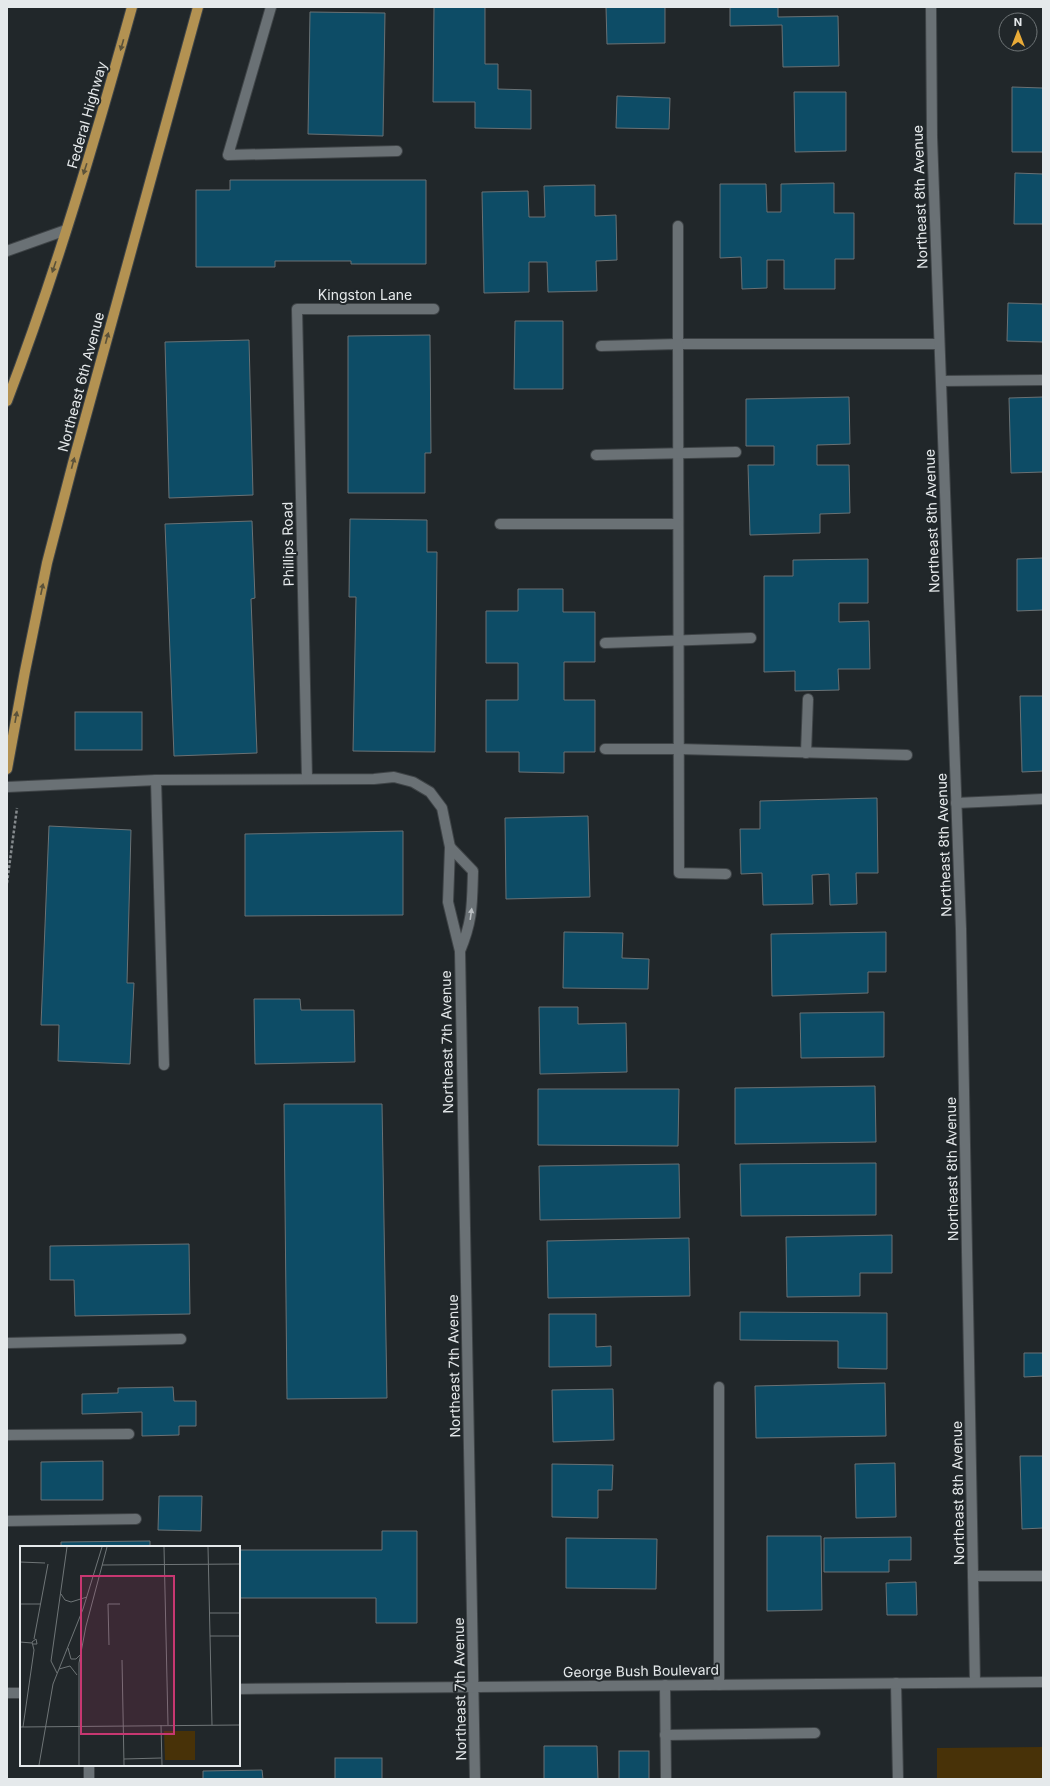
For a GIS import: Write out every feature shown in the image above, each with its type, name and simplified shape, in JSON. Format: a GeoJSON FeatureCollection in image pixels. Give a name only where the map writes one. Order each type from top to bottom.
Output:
{"type":"FeatureCollection","features":[{"type":"Feature","properties":{"kind":"main road","name":"Federal Highway"},"geometry":{"type":"LineString","coordinates":[[7,401],[66,230],[99,126],[132,7]]}},
{"type":"Feature","properties":{"kind":"main road","name":"Northeast 6th Avenue"},"geometry":{"type":"LineString","coordinates":[[7,769],[25,671],[49,556],[198,7]]}},
{"type":"Feature","properties":{"kind":"street"},"geometry":{"type":"LineString","coordinates":[[270,7],[228,155],[397,151]]}},
{"type":"Feature","properties":{"kind":"street","name":"Northeast 8th Avenue"},"geometry":{"type":"LineString","coordinates":[[931,7],[932,137],[961,937],[975,1682]]}},
{"type":"Feature","properties":{"kind":"street"},"geometry":{"type":"LineString","coordinates":[[678,226],[679,873],[726,874]]}},
{"type":"Feature","properties":{"kind":"street"},"geometry":{"type":"LineString","coordinates":[[7,251],[66,230]]}},
{"type":"Feature","properties":{"kind":"street","name":"Kingston Lane"},"geometry":{"type":"LineString","coordinates":[[297,309],[434,309]]}},
{"type":"Feature","properties":{"kind":"street","name":"Phillips Road"},"geometry":{"type":"LineString","coordinates":[[297,309],[307,779]]}},
{"type":"Feature","properties":{"kind":"street"},"geometry":{"type":"LineString","coordinates":[[601,346],[678,344],[939,344]]}},
{"type":"Feature","properties":{"kind":"street"},"geometry":{"type":"LineString","coordinates":[[941,381],[1043,380]]}},
{"type":"Feature","properties":{"kind":"street"},"geometry":{"type":"LineString","coordinates":[[596,455],[736,452]]}},
{"type":"Feature","properties":{"kind":"street"},"geometry":{"type":"LineString","coordinates":[[500,524],[678,524]]}},
{"type":"Feature","properties":{"kind":"street"},"geometry":{"type":"LineString","coordinates":[[605,643],[751,638]]}},
{"type":"Feature","properties":{"kind":"street"},"geometry":{"type":"LineString","coordinates":[[806,753],[808,699]]}},
{"type":"Feature","properties":{"kind":"street"},"geometry":{"type":"LineString","coordinates":[[605,749],[679,749],[907,755]]}},
{"type":"Feature","properties":{"kind":"street"},"geometry":{"type":"LineString","coordinates":[[7,787],[156,780],[394,777],[413,782],[430,792],[442,808],[450,847],[448,902],[460,952]]}},
{"type":"Feature","properties":{"kind":"street"},"geometry":{"type":"LineString","coordinates":[[156,780],[164,1066]]}},
{"type":"Feature","properties":{"kind":"street"},"geometry":{"type":"LineString","coordinates":[[956,803],[1043,799]]}},
{"type":"Feature","properties":{"kind":"street"},"geometry":{"type":"LineString","coordinates":[[450,847],[473,871],[472,913],[467,934],[460,952]]}},
{"type":"Feature","properties":{"kind":"street","name":"Northeast 7th Avenue"},"geometry":{"type":"LineString","coordinates":[[460,952],[476,1779]]}},
{"type":"Feature","properties":{"kind":"street"},"geometry":{"type":"LineString","coordinates":[[7,1343],[181,1339]]}},
{"type":"Feature","properties":{"kind":"street"},"geometry":{"type":"LineString","coordinates":[[718,1387],[718,1685]]}},
{"type":"Feature","properties":{"kind":"street"},"geometry":{"type":"LineString","coordinates":[[7,1435],[129,1434]]}},
{"type":"Feature","properties":{"kind":"street"},"geometry":{"type":"LineString","coordinates":[[7,1521],[136,1519]]}},
{"type":"Feature","properties":{"kind":"street"},"geometry":{"type":"LineString","coordinates":[[973,1576],[1043,1576]]}},
{"type":"Feature","properties":{"kind":"street","name":"George Bush Boulevard"},"geometry":{"type":"LineString","coordinates":[[240,1689],[1043,1682]]}},
{"type":"Feature","properties":{"kind":"street"},"geometry":{"type":"LineString","coordinates":[[896,1683],[898,1779]]}},
{"type":"Feature","properties":{"kind":"street"},"geometry":{"type":"LineString","coordinates":[[666,1685],[666,1779]]}},
{"type":"Feature","properties":{"kind":"street"},"geometry":{"type":"LineString","coordinates":[[7,1693],[20,1693]]}},
{"type":"Feature","properties":{"kind":"street"},"geometry":{"type":"LineString","coordinates":[[666,1735],[815,1733]]}},
{"type":"Feature","properties":{"kind":"street"},"geometry":{"type":"LineString","coordinates":[[89,1766],[89,1779]]}},
{"type":"Feature","properties":{"kind":"shaded area"},"geometry":{"type":"Polygon","coordinates":[[[1043,1747],[1043,1779],[937,1779],[937,1748],[1043,1747]]]}},
{"type":"Feature","properties":{"kind":"building"},"geometry":{"type":"Polygon","coordinates":[[[434,7],[485,7],[485,64],[498,64],[498,89],[531,90],[531,129],[475,128],[475,102],[433,102],[434,7]]]}},
{"type":"Feature","properties":{"kind":"building"},"geometry":{"type":"Polygon","coordinates":[[[606,7],[665,7],[665,43],[607,44],[606,7]]]}},
{"type":"Feature","properties":{"kind":"building"},"geometry":{"type":"Polygon","coordinates":[[[730,7],[778,7],[778,17],[838,16],[839,66],[783,67],[782,25],[730,26],[730,7]]]}},
{"type":"Feature","properties":{"kind":"building"},"geometry":{"type":"Polygon","coordinates":[[[310,12],[385,13],[383,136],[308,134],[310,12]]]}},
{"type":"Feature","properties":{"kind":"building"},"geometry":{"type":"Polygon","coordinates":[[[1012,87],[1043,88],[1043,152],[1012,152],[1012,87]]]}},
{"type":"Feature","properties":{"kind":"building"},"geometry":{"type":"Polygon","coordinates":[[[794,92],[846,92],[846,151],[795,152],[794,92]]]}},
{"type":"Feature","properties":{"kind":"building"},"geometry":{"type":"Polygon","coordinates":[[[617,96],[670,98],[669,129],[616,128],[617,96]]]}},
{"type":"Feature","properties":{"kind":"building"},"geometry":{"type":"Polygon","coordinates":[[[1015,173],[1043,174],[1043,224],[1014,224],[1015,173]]]}},
{"type":"Feature","properties":{"kind":"building"},"geometry":{"type":"Polygon","coordinates":[[[230,180],[426,180],[426,264],[351,264],[351,261],[275,261],[275,267],[196,267],[196,190],[230,190],[230,180]]]}},
{"type":"Feature","properties":{"kind":"building"},"geometry":{"type":"Polygon","coordinates":[[[834,183],[834,213],[854,213],[854,259],[835,259],[835,289],[784,289],[784,260],[767,260],[767,288],[742,289],[741,257],[720,258],[720,184],[766,184],[767,212],[781,212],[781,184],[834,183]]]}},
{"type":"Feature","properties":{"kind":"building"},"geometry":{"type":"Polygon","coordinates":[[[595,185],[595,216],[616,215],[617,260],[596,261],[597,291],[548,292],[547,262],[529,262],[529,292],[484,293],[482,192],[528,191],[529,217],[545,217],[544,186],[595,185]]]}},
{"type":"Feature","properties":{"kind":"building"},"geometry":{"type":"Polygon","coordinates":[[[1008,303],[1043,304],[1043,342],[1007,341],[1008,303]]]}},
{"type":"Feature","properties":{"kind":"building"},"geometry":{"type":"Polygon","coordinates":[[[515,321],[563,321],[563,389],[514,389],[515,321]]]}},
{"type":"Feature","properties":{"kind":"building"},"geometry":{"type":"Polygon","coordinates":[[[430,335],[431,453],[425,453],[425,493],[348,493],[348,336],[430,335]]]}},
{"type":"Feature","properties":{"kind":"building"},"geometry":{"type":"Polygon","coordinates":[[[249,340],[253,495],[169,498],[165,342],[249,340]]]}},
{"type":"Feature","properties":{"kind":"building"},"geometry":{"type":"Polygon","coordinates":[[[849,397],[850,444],[817,445],[817,465],[849,465],[850,513],[820,514],[820,533],[750,535],[748,465],[774,465],[774,446],[746,446],[746,399],[849,397]]]}},
{"type":"Feature","properties":{"kind":"building"},"geometry":{"type":"Polygon","coordinates":[[[1043,397],[1043,472],[1011,473],[1009,398],[1043,397]]]}},
{"type":"Feature","properties":{"kind":"building"},"geometry":{"type":"Polygon","coordinates":[[[350,519],[427,520],[427,552],[437,552],[435,752],[353,751],[356,597],[349,597],[350,519]]]}},
{"type":"Feature","properties":{"kind":"building"},"geometry":{"type":"Polygon","coordinates":[[[252,521],[255,598],[251,599],[257,753],[174,756],[165,524],[252,521]]]}},
{"type":"Feature","properties":{"kind":"building"},"geometry":{"type":"Polygon","coordinates":[[[1043,558],[1043,610],[1017,611],[1017,559],[1043,558]]]}},
{"type":"Feature","properties":{"kind":"building"},"geometry":{"type":"Polygon","coordinates":[[[868,559],[868,603],[839,603],[839,622],[869,621],[870,669],[838,669],[839,690],[795,691],[795,671],[764,672],[764,576],[793,576],[793,560],[868,559]]]}},
{"type":"Feature","properties":{"kind":"building"},"geometry":{"type":"Polygon","coordinates":[[[518,589],[563,589],[563,612],[595,612],[595,662],[564,662],[564,700],[595,700],[595,752],[564,752],[564,773],[519,772],[519,752],[486,752],[486,700],[518,700],[518,663],[486,663],[486,611],[518,611],[518,589]]]}},
{"type":"Feature","properties":{"kind":"building"},"geometry":{"type":"Polygon","coordinates":[[[1020,696],[1043,696],[1043,771],[1022,772],[1020,696]]]}},
{"type":"Feature","properties":{"kind":"building"},"geometry":{"type":"Polygon","coordinates":[[[75,712],[142,712],[142,750],[75,750],[75,712]]]}},
{"type":"Feature","properties":{"kind":"building"},"geometry":{"type":"Polygon","coordinates":[[[877,798],[878,873],[856,873],[857,904],[830,905],[829,874],[812,875],[813,904],[763,905],[762,873],[741,874],[740,829],[760,829],[760,801],[877,798]]]}},
{"type":"Feature","properties":{"kind":"building"},"geometry":{"type":"Polygon","coordinates":[[[588,816],[590,897],[506,899],[505,818],[588,816]]]}},
{"type":"Feature","properties":{"kind":"building"},"geometry":{"type":"Polygon","coordinates":[[[49,826],[131,830],[127,983],[134,983],[130,1064],[58,1061],[59,1025],[41,1025],[49,826]]]}},
{"type":"Feature","properties":{"kind":"building"},"geometry":{"type":"Polygon","coordinates":[[[403,831],[403,915],[245,916],[245,834],[403,831]]]}},
{"type":"Feature","properties":{"kind":"building"},"geometry":{"type":"Polygon","coordinates":[[[564,932],[623,933],[622,958],[649,959],[648,989],[563,988],[564,932]]]}},
{"type":"Feature","properties":{"kind":"building"},"geometry":{"type":"Polygon","coordinates":[[[886,932],[886,972],[868,972],[868,993],[772,996],[771,934],[886,932]]]}},
{"type":"Feature","properties":{"kind":"building"},"geometry":{"type":"Polygon","coordinates":[[[254,999],[300,999],[301,1010],[354,1010],[355,1062],[255,1064],[254,999]]]}},
{"type":"Feature","properties":{"kind":"building"},"geometry":{"type":"Polygon","coordinates":[[[539,1007],[578,1007],[578,1024],[626,1023],[627,1072],[540,1074],[539,1007]]]}},
{"type":"Feature","properties":{"kind":"building"},"geometry":{"type":"Polygon","coordinates":[[[884,1012],[884,1057],[801,1058],[800,1013],[884,1012]]]}},
{"type":"Feature","properties":{"kind":"building"},"geometry":{"type":"Polygon","coordinates":[[[875,1086],[876,1142],[735,1144],[735,1088],[875,1086]]]}},
{"type":"Feature","properties":{"kind":"building"},"geometry":{"type":"Polygon","coordinates":[[[538,1089],[679,1089],[678,1146],[538,1145],[538,1089]]]}},
{"type":"Feature","properties":{"kind":"building"},"geometry":{"type":"Polygon","coordinates":[[[284,1104],[382,1104],[387,1398],[287,1399],[284,1104]]]}},
{"type":"Feature","properties":{"kind":"building"},"geometry":{"type":"Polygon","coordinates":[[[876,1163],[876,1215],[741,1216],[740,1164],[876,1163]]]}},
{"type":"Feature","properties":{"kind":"building"},"geometry":{"type":"Polygon","coordinates":[[[679,1164],[680,1218],[540,1220],[539,1166],[679,1164]]]}},
{"type":"Feature","properties":{"kind":"building"},"geometry":{"type":"Polygon","coordinates":[[[892,1235],[892,1273],[860,1273],[860,1296],[787,1297],[786,1237],[892,1235]]]}},
{"type":"Feature","properties":{"kind":"building"},"geometry":{"type":"Polygon","coordinates":[[[689,1238],[690,1296],[548,1298],[547,1241],[689,1238]]]}},
{"type":"Feature","properties":{"kind":"building"},"geometry":{"type":"Polygon","coordinates":[[[189,1244],[190,1314],[75,1316],[74,1280],[50,1280],[50,1246],[189,1244]]]}},
{"type":"Feature","properties":{"kind":"building"},"geometry":{"type":"Polygon","coordinates":[[[740,1312],[887,1313],[887,1369],[838,1368],[838,1341],[740,1340],[740,1312]]]}},
{"type":"Feature","properties":{"kind":"building"},"geometry":{"type":"Polygon","coordinates":[[[549,1314],[596,1314],[596,1347],[611,1346],[611,1366],[549,1367],[549,1314]]]}},
{"type":"Feature","properties":{"kind":"building"},"geometry":{"type":"Polygon","coordinates":[[[1024,1353],[1043,1353],[1043,1376],[1024,1377],[1024,1353]]]}},
{"type":"Feature","properties":{"kind":"building"},"geometry":{"type":"Polygon","coordinates":[[[885,1383],[886,1436],[756,1438],[755,1386],[885,1383]]]}},
{"type":"Feature","properties":{"kind":"building"},"geometry":{"type":"Polygon","coordinates":[[[173,1387],[174,1401],[196,1401],[196,1426],[179,1426],[179,1435],[142,1436],[142,1412],[82,1414],[82,1394],[118,1393],[118,1388],[173,1387]]]}},
{"type":"Feature","properties":{"kind":"building"},"geometry":{"type":"Polygon","coordinates":[[[613,1389],[614,1440],[553,1442],[552,1390],[613,1389]]]}},
{"type":"Feature","properties":{"kind":"building"},"geometry":{"type":"Polygon","coordinates":[[[1020,1456],[1043,1456],[1043,1528],[1022,1529],[1020,1456]]]}},
{"type":"Feature","properties":{"kind":"building"},"geometry":{"type":"Polygon","coordinates":[[[103,1461],[103,1500],[41,1500],[41,1462],[103,1461]]]}},
{"type":"Feature","properties":{"kind":"building"},"geometry":{"type":"Polygon","coordinates":[[[895,1463],[896,1517],[856,1518],[855,1464],[895,1463]]]}},
{"type":"Feature","properties":{"kind":"building"},"geometry":{"type":"Polygon","coordinates":[[[552,1464],[613,1465],[612,1490],[598,1490],[598,1518],[552,1517],[552,1464]]]}},
{"type":"Feature","properties":{"kind":"building"},"geometry":{"type":"Polygon","coordinates":[[[159,1496],[202,1496],[201,1531],[158,1530],[159,1496]]]}},
{"type":"Feature","properties":{"kind":"building"},"geometry":{"type":"Polygon","coordinates":[[[382,1531],[417,1531],[417,1623],[376,1623],[376,1598],[240,1598],[240,1550],[382,1550],[382,1531]]]}},
{"type":"Feature","properties":{"kind":"building"},"geometry":{"type":"Polygon","coordinates":[[[767,1536],[821,1536],[822,1610],[767,1611],[767,1536]]]}},
{"type":"Feature","properties":{"kind":"building"},"geometry":{"type":"Polygon","coordinates":[[[911,1537],[911,1560],[889,1560],[889,1572],[824,1572],[824,1538],[911,1537]]]}},
{"type":"Feature","properties":{"kind":"building"},"geometry":{"type":"Polygon","coordinates":[[[566,1538],[657,1539],[656,1589],[566,1588],[566,1538]]]}},
{"type":"Feature","properties":{"kind":"building"},"geometry":{"type":"Polygon","coordinates":[[[150,1541],[150,1546],[61,1546],[61,1542],[150,1541]]]}},
{"type":"Feature","properties":{"kind":"building"},"geometry":{"type":"Polygon","coordinates":[[[916,1582],[917,1615],[887,1615],[886,1583],[916,1582]]]}},
{"type":"Feature","properties":{"kind":"building"},"geometry":{"type":"Polygon","coordinates":[[[544,1746],[597,1746],[598,1779],[544,1779],[544,1746]]]}},
{"type":"Feature","properties":{"kind":"building"},"geometry":{"type":"Polygon","coordinates":[[[619,1751],[649,1751],[649,1779],[619,1779],[619,1751]]]}},
{"type":"Feature","properties":{"kind":"building"},"geometry":{"type":"Polygon","coordinates":[[[335,1758],[382,1758],[382,1779],[335,1779],[335,1758]]]}},
{"type":"Feature","properties":{"kind":"building"},"geometry":{"type":"Polygon","coordinates":[[[262,1770],[263,1779],[203,1779],[203,1771],[262,1770]]]}}]}
